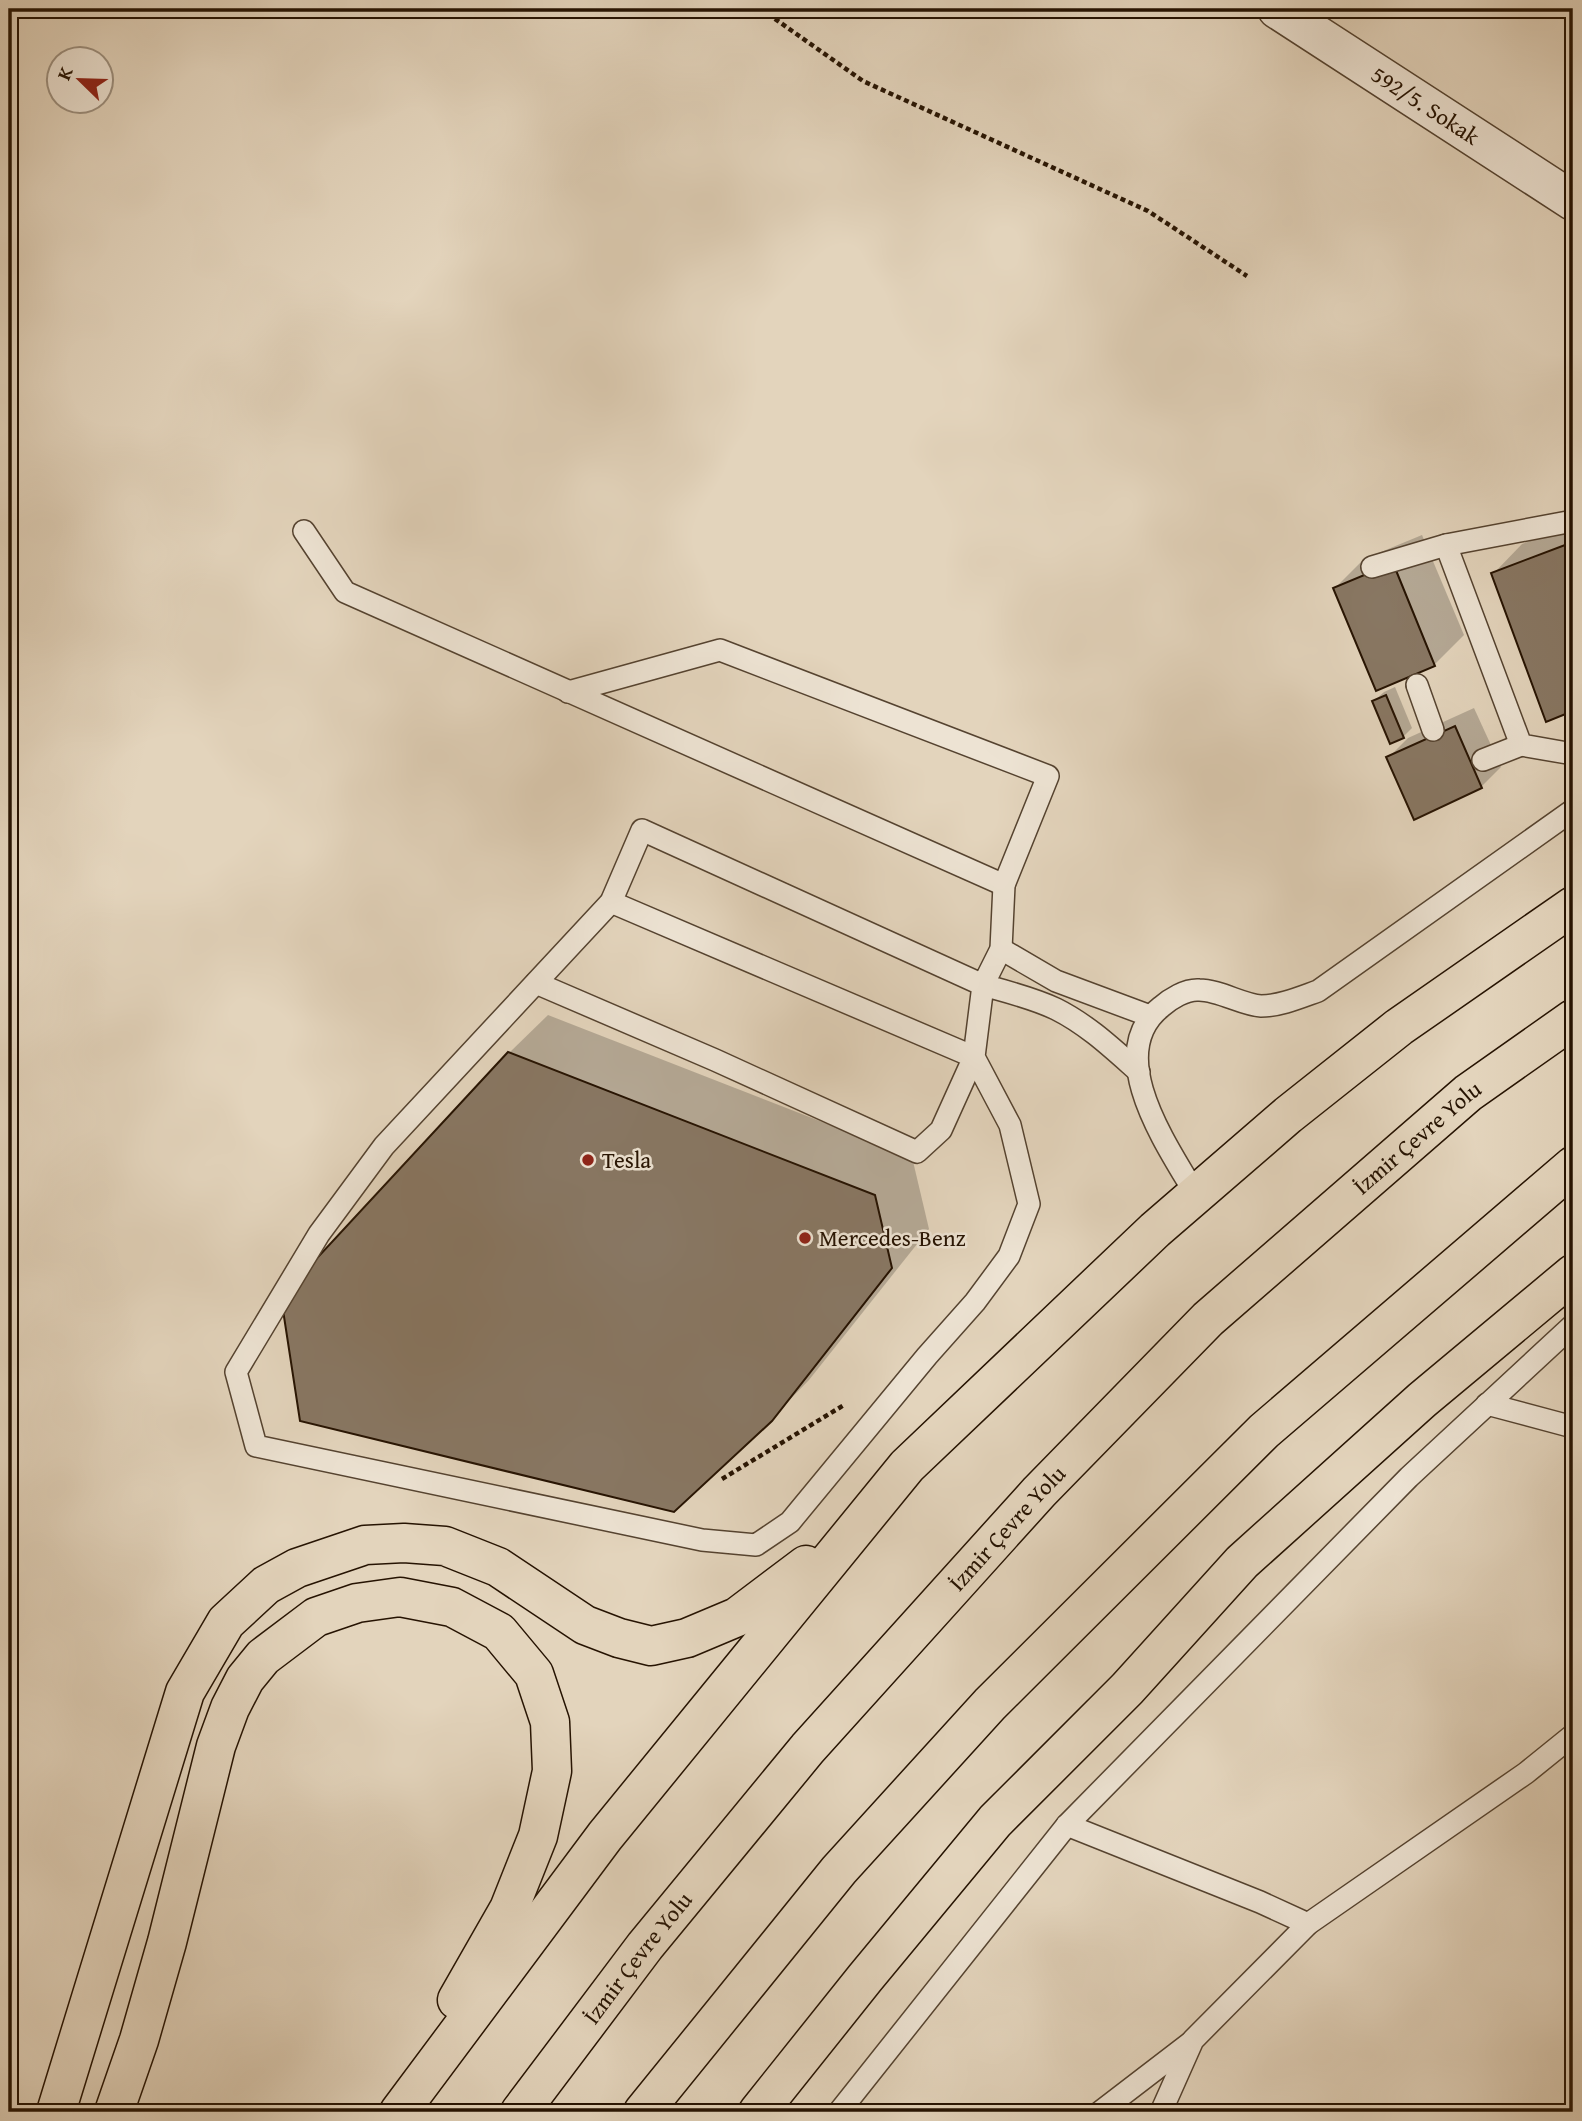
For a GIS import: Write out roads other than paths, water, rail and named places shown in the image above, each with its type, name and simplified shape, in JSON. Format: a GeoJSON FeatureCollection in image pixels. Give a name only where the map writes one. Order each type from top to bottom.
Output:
{"type":"FeatureCollection","features":[{"type":"Feature","properties":{"kind":"highway"},"geometry":{"type":"LineString","coordinates":[[397,2112],[606,1836],[908,1466],[1155,1230],[1288,1115],[1399,1027],[1573,906]]}},
{"type":"Feature","properties":{"kind":"highway","name":"İzmir Çevre Yolu"},"geometry":{"type":"LineString","coordinates":[[520,2112],[645,1946],[808,1748],[1039,1492],[1208,1320],[1468,1093],[1573,1018]]}},
{"type":"Feature","properties":{"kind":"highway"},"geometry":{"type":"LineString","coordinates":[[643,2112],[839,1870],[990,1704],[1264,1431],[1573,1166]]}},
{"type":"Feature","properties":{"kind":"highway"},"geometry":{"type":"LineString","coordinates":[[758,2112],[995,1821],[1127,1689],[1242,1562],[1422,1400],[1573,1274]]}},
{"type":"Feature","properties":{"kind":"highway"},"geometry":{"type":"LineString","coordinates":[[56,2112],[185,1692],[226,1622],[266,1585],[297,1568],[365,1545],[404,1543],[445,1546],[498,1567],[585,1625],[651,1646],[687,1638],[737,1617],[855,1528]]}},
{"type":"Feature","properties":{"kind":"highway"},"geometry":{"type":"LineString","coordinates":[[114,2112],[139,2040],[163,1955],[216,1746],[230,1708],[245,1679],[263,1657],[316,1617],[357,1603],[400,1597],[452,1607],[499,1632],[534,1674],[550,1722],[552,1771],[538,1836],[509,1909],[397,2112]]}},
{"type":"Feature","properties":{"kind":"street","name":"592/5. Sokak"},"geometry":{"type":"LineString","coordinates":[[1277,9],[1573,201]]}},
{"type":"Feature","properties":{"kind":"lane"},"geometry":{"type":"LineString","coordinates":[[1372,567],[1446,545],[1573,521]]}},
{"type":"Feature","properties":{"kind":"lane"},"geometry":{"type":"LineString","coordinates":[[304,531],[345,593],[1004,885]]}},
{"type":"Feature","properties":{"kind":"lane"},"geometry":{"type":"LineString","coordinates":[[1446,545],[1521,744]]}},
{"type":"Feature","properties":{"kind":"lane"},"geometry":{"type":"LineString","coordinates":[[536,983],[715,1060],[917,1152],[941,1130],[974,1058],[983,985],[1001,948],[1004,885],[1048,775],[720,650],[568,692]]}},
{"type":"Feature","properties":{"kind":"lane"},"geometry":{"type":"LineString","coordinates":[[1418,685],[1433,730]]}},
{"type":"Feature","properties":{"kind":"lane"},"geometry":{"type":"LineString","coordinates":[[1483,761],[1521,744],[1573,754]]}},
{"type":"Feature","properties":{"kind":"lane"},"geometry":{"type":"LineString","coordinates":[[1196,1195],[1156,1126],[1143,1097],[1137,1046],[1150,1016],[1171,999],[1197,989],[1260,1006],[1318,991],[1573,810]]}},
{"type":"Feature","properties":{"kind":"lane"},"geometry":{"type":"LineString","coordinates":[[611,902],[974,1058],[1010,1125],[1029,1204],[1009,1256],[975,1302],[790,1522],[756,1545],[702,1540],[256,1446],[236,1372],[312,1245],[384,1146],[611,902],[642,830],[983,985],[1036,1001],[1082,1024],[1139,1072]]}},
{"type":"Feature","properties":{"kind":"lane"},"geometry":{"type":"LineString","coordinates":[[1001,948],[1056,981],[1150,1016]]}},
{"type":"Feature","properties":{"kind":"lane"},"geometry":{"type":"LineString","coordinates":[[839,2112],[1067,1825],[1409,1477],[1573,1325]]}},
{"type":"Feature","properties":{"kind":"lane"},"geometry":{"type":"LineString","coordinates":[[1487,1404],[1573,1427]]}},
{"type":"Feature","properties":{"kind":"lane"},"geometry":{"type":"LineString","coordinates":[[1100,2112],[1193,2040],[1308,1924],[1526,1773],[1573,1735]]}},
{"type":"Feature","properties":{"kind":"lane"},"geometry":{"type":"LineString","coordinates":[[1067,1825],[1260,1902],[1308,1924]]}},
{"type":"Feature","properties":{"kind":"lane"},"geometry":{"type":"LineString","coordinates":[[1161,2112],[1193,2040]]}},
{"type":"Feature","properties":{"kind":"place","name":"Tesla"},"geometry":{"type":"Point","coordinates":[588,1160]}},
{"type":"Feature","properties":{"kind":"place","name":"Mercedes-Benz"},"geometry":{"type":"Point","coordinates":[805,1238]}}]}
